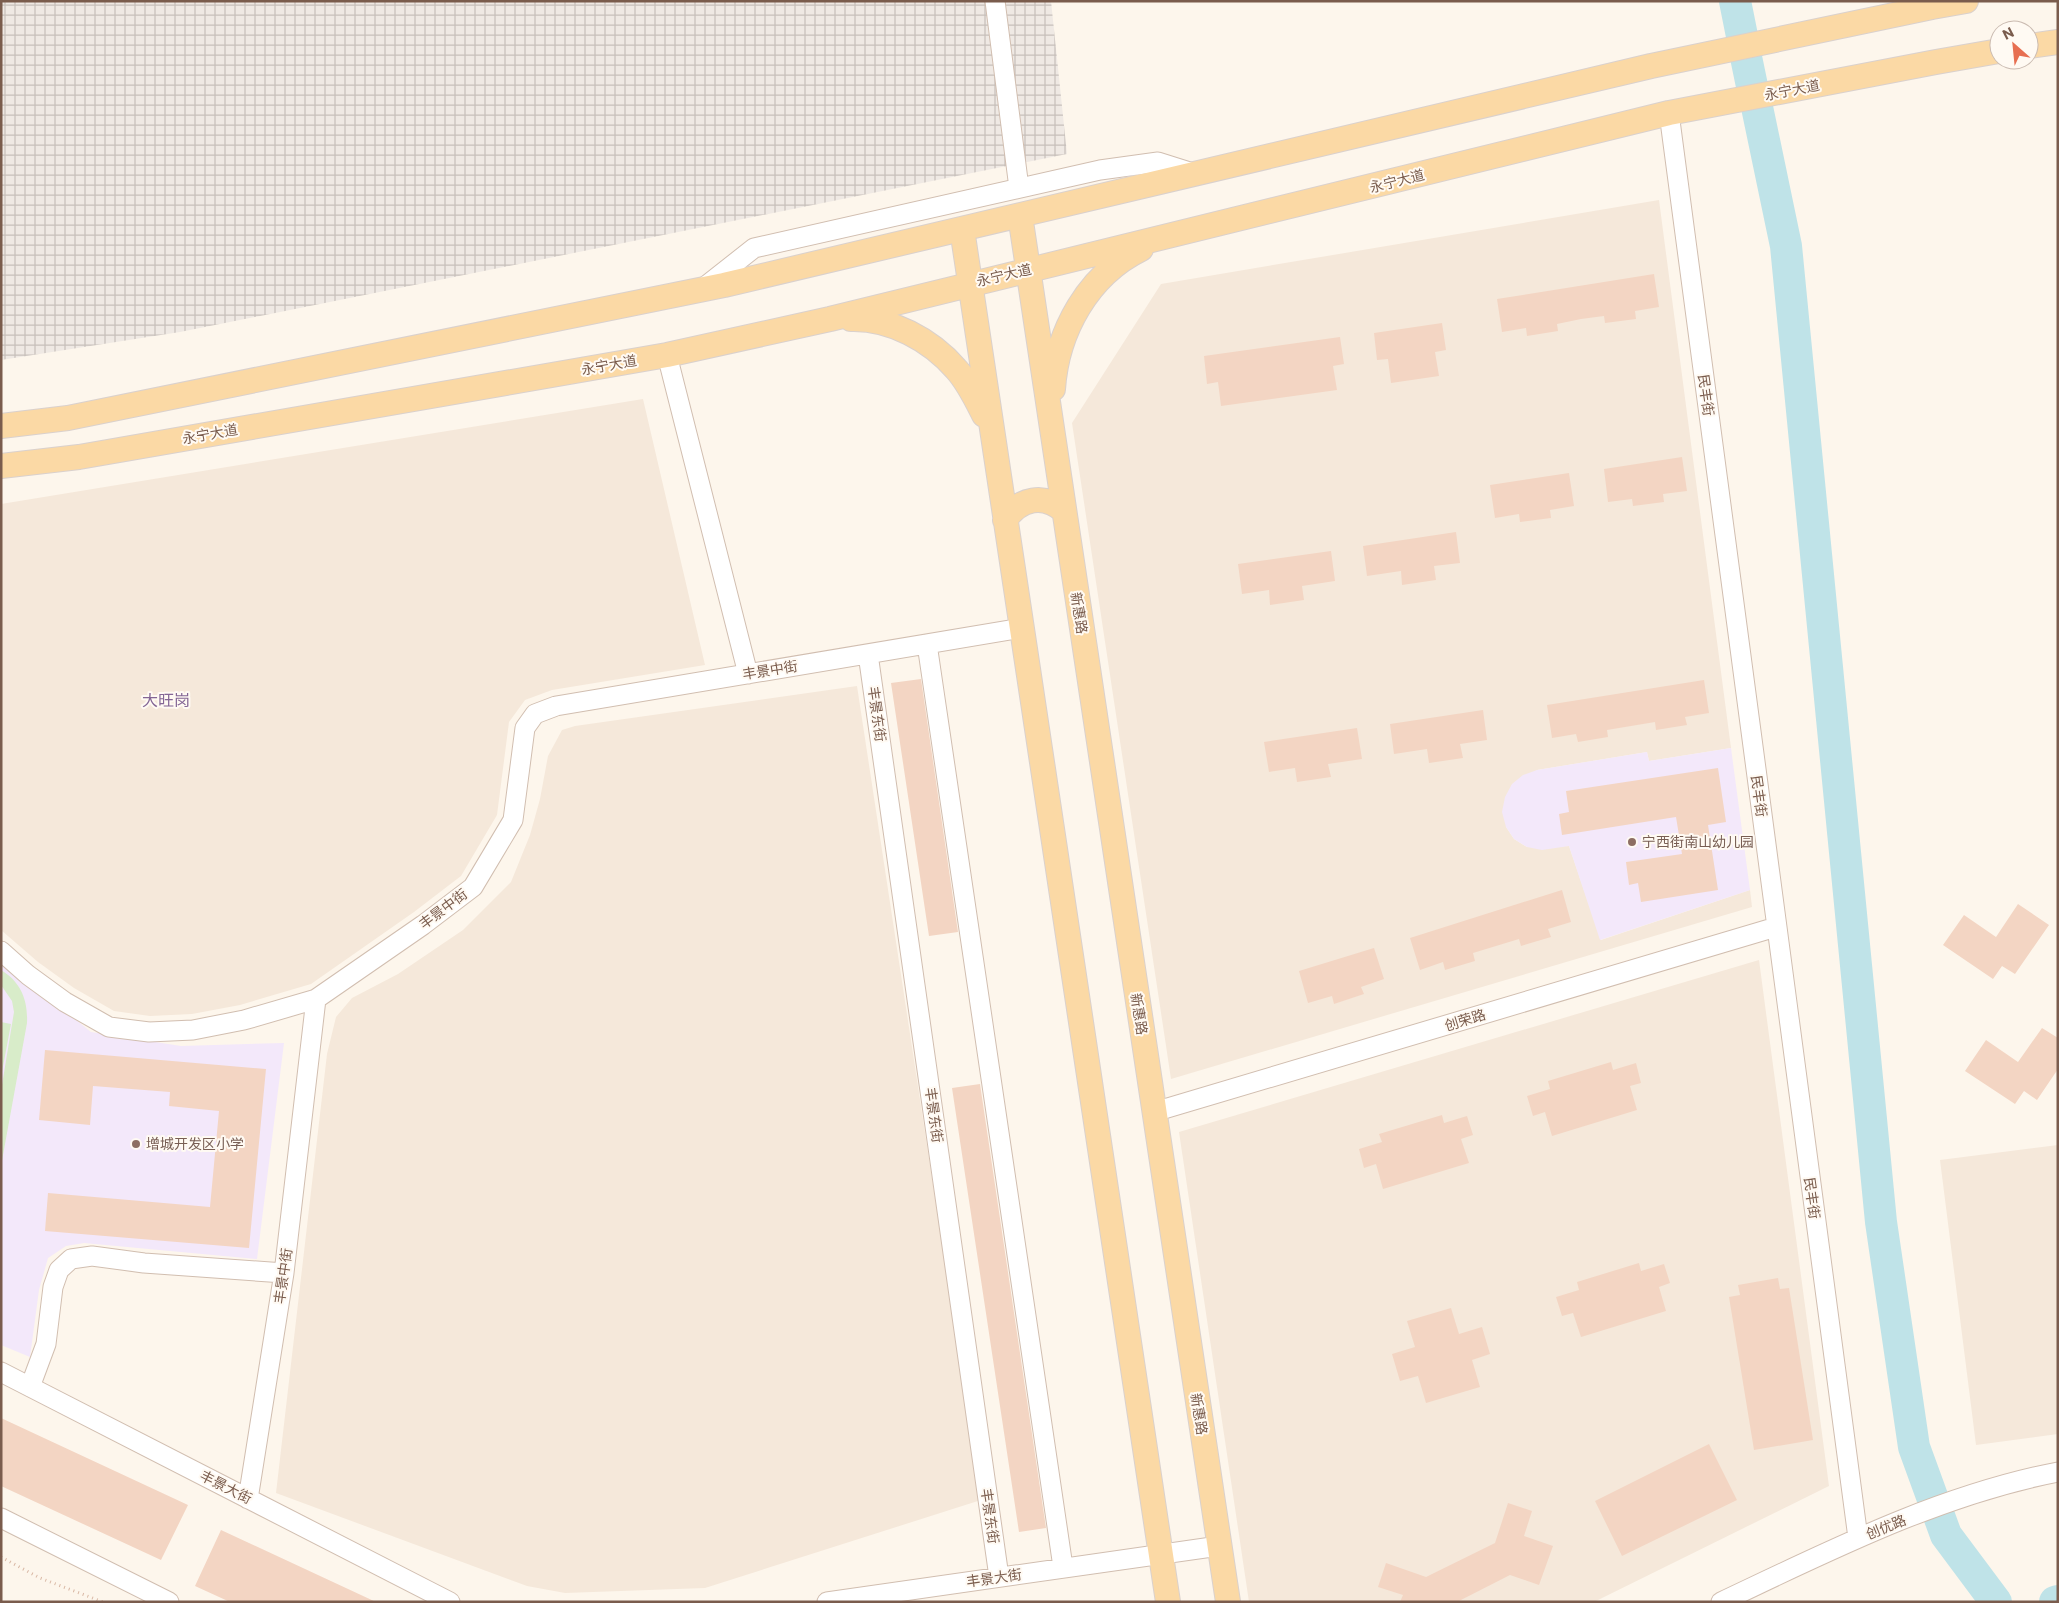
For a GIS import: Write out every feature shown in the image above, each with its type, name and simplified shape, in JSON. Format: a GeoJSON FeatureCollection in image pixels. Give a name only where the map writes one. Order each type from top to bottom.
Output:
{"type":"FeatureCollection","features":[{"type":"Feature","properties":{"kind":"main road"},"geometry":{"type":"LineString","coordinates":[[1,426],[68,418],[701,290],[1650,66],[1966,1]]}},
{"type":"Feature","properties":{"kind":"main road"},"geometry":{"type":"LineString","coordinates":[[2039,45],[2058,42]]}},
{"type":"Feature","properties":{"kind":"main road","name":"永宁大道"},"geometry":{"type":"LineString","coordinates":[[1,466],[89,455],[667,355],[830,319],[970,283],[1161,239],[1669,113],[1989,53]]}},
{"type":"Feature","properties":{"kind":"main road"},"geometry":{"type":"LineString","coordinates":[[1020,216],[1051,426]]}},
{"type":"Feature","properties":{"kind":"main road"},"geometry":{"type":"LineString","coordinates":[[962,229],[1168,1602]]}},
{"type":"Feature","properties":{"kind":"main road"},"geometry":{"type":"LineString","coordinates":[[1051,426],[1054,368],[1064,334],[1080,304],[1102,276],[1130,254],[1161,239]]}},
{"type":"Feature","properties":{"kind":"main road"},"geometry":{"type":"LineString","coordinates":[[830,319],[858,318],[886,324],[913,334],[937,350],[957,370],[973,394],[993,435]]}},
{"type":"Feature","properties":{"kind":"main road","name":"新惠路"},"geometry":{"type":"LineString","coordinates":[[1051,426],[1228,1602]]}},
{"type":"Feature","properties":{"kind":"main road"},"geometry":{"type":"LineString","coordinates":[[1005,520],[1017,506],[1034,500],[1050,502],[1064,511]]}},
{"type":"Feature","properties":{"kind":"street"},"geometry":{"type":"LineString","coordinates":[[995,1],[1019,188]]}},
{"type":"Feature","properties":{"kind":"street","name":"民丰街"},"geometry":{"type":"LineString","coordinates":[[1669,113],[1858,1538]]}},
{"type":"Feature","properties":{"kind":"street"},"geometry":{"type":"LineString","coordinates":[[701,290],[754,248],[1100,170],[1158,162],[1196,174]]}},
{"type":"Feature","properties":{"kind":"street"},"geometry":{"type":"LineString","coordinates":[[667,355],[748,674]]}},
{"type":"Feature","properties":{"kind":"street","name":"丰景中街"},"geometry":{"type":"LineString","coordinates":[[248,1499],[284,1273],[316,999],[423,925],[473,887],[513,820],[525,728],[535,714],[556,706],[1022,628]]}},
{"type":"Feature","properties":{"kind":"street"},"geometry":{"type":"LineString","coordinates":[[927,644],[1063,1567]]}},
{"type":"Feature","properties":{"kind":"street","name":"丰景东街"},"geometry":{"type":"LineString","coordinates":[[868,654],[999,1577]]}},
{"type":"Feature","properties":{"kind":"street","name":"创荣路"},"geometry":{"type":"LineString","coordinates":[[1154,1112],[1776,927]]}},
{"type":"Feature","properties":{"kind":"street"},"geometry":{"type":"LineString","coordinates":[[1,951],[28,975],[65,1002],[109,1027],[150,1032],[193,1030],[244,1020],[316,999]]}},
{"type":"Feature","properties":{"kind":"street"},"geometry":{"type":"LineString","coordinates":[[30,1387],[46,1344],[53,1287],[59,1270],[71,1259],[92,1256],[144,1263],[284,1273]]}},
{"type":"Feature","properties":{"kind":"street","name":"丰景大街"},"geometry":{"type":"LineString","coordinates":[[1,1372],[450,1602]]}},
{"type":"Feature","properties":{"kind":"street","name":"创优路"},"geometry":{"type":"LineString","coordinates":[[1721,1602],[1885,1527],[1974,1494],[2058,1472]]}},
{"type":"Feature","properties":{"kind":"street"},"geometry":{"type":"LineString","coordinates":[[1,1518],[169,1602]]}},
{"type":"Feature","properties":{"kind":"street","name":"丰景大街"},"geometry":{"type":"LineString","coordinates":[[827,1602],[1219,1546]]}},
{"type":"Feature","properties":{"kind":"path"},"geometry":{"type":"LineString","coordinates":[[1,1557],[40,1578],[103,1602]]}},
{"type":"Feature","properties":{"kind":"shaded area"},"geometry":{"type":"Polygon","coordinates":[[[1,1],[1051,1],[1067,154],[180,332],[1,360],[1,1]]]}},
{"type":"Feature","properties":{"kind":"shaded area"},"geometry":{"type":"Polygon","coordinates":[[[1659,200],[1731,748],[1649,761],[1647,752],[1537,770],[1506,827],[1514,839],[1527,847],[1569,846],[1601,940],[1750,890],[1752,907],[1171,1079],[1072,423],[1161,284],[1659,200]]]}},
{"type":"Feature","properties":{"kind":"shaded area"},"geometry":{"type":"Polygon","coordinates":[[[643,399],[705,665],[552,690],[525,700],[509,722],[497,815],[461,876],[414,912],[311,984],[240,1005],[192,1014],[150,1016],[114,1011],[74,988],[38,962],[1,930],[1,504],[643,399]]]}},
{"type":"Feature","properties":{"kind":"shaded area"},"geometry":{"type":"Polygon","coordinates":[[[857,686],[981,1500],[705,1588],[565,1593],[527,1586],[276,1493],[327,1054],[336,1017],[352,998],[398,974],[463,930],[511,882],[530,835],[540,799],[548,756],[562,730],[575,726],[857,686]]]}},
{"type":"Feature","properties":{"kind":"shaded area","name":"宁西街南山幼儿园"},"geometry":{"type":"Polygon","coordinates":[[[1731,748],[1750,890],[1600,940],[1569,846],[1542,850],[1527,847],[1514,839],[1506,827],[1502,812],[1505,797],[1512,784],[1523,775],[1537,770],[1647,752],[1649,761],[1731,748]]]}},
{"type":"Feature","properties":{"kind":"shaded area","name":"增城开发区小学"},"geometry":{"type":"Polygon","coordinates":[[[1,959],[91,1032],[181,1046],[284,1043],[257,1259],[84,1243],[66,1246],[48,1258],[39,1290],[30,1357],[1,1345],[1,959]]]}},
{"type":"Feature","properties":{"kind":"shaded area"},"geometry":{"type":"Polygon","coordinates":[[[1759,960],[1829,1486],[1594,1602],[1249,1602],[1179,1132],[1759,960]]]}},
{"type":"Feature","properties":{"kind":"shaded area"},"geometry":{"type":"Polygon","coordinates":[[[2058,1145],[2058,1434],[1976,1445],[1940,1160],[2058,1145]]]}},
{"type":"Feature","properties":{"kind":"green space"},"geometry":{"type":"Polygon","coordinates":[[[1,970],[14,980],[22,992],[26,1007],[27,1023],[1,1166],[1,1091],[14,1012],[12,1001],[1,985],[1,970]]]}},
{"type":"Feature","properties":{"kind":"green space"},"geometry":{"type":"Polygon","coordinates":[[[1,1022],[11,1024],[1,1077],[1,1022]]]}},
{"type":"Feature","properties":{"kind":"building"},"geometry":{"type":"Polygon","coordinates":[[[1654,274],[1659,307],[1635,311],[1636,319],[1605,323],[1604,316],[1581,319],[1557,324],[1558,331],[1527,336],[1526,328],[1502,332],[1497,299],[1654,274]]]}},
{"type":"Feature","properties":{"kind":"building"},"geometry":{"type":"Polygon","coordinates":[[[1442,323],[1446,350],[1435,352],[1439,376],[1391,383],[1388,359],[1377,360],[1374,333],[1442,323]]]}},
{"type":"Feature","properties":{"kind":"building"},"geometry":{"type":"Polygon","coordinates":[[[1340,337],[1344,364],[1333,366],[1337,390],[1221,406],[1218,382],[1207,384],[1204,356],[1340,337]]]}},
{"type":"Feature","properties":{"kind":"building"},"geometry":{"type":"Polygon","coordinates":[[[1682,457],[1687,491],[1663,494],[1664,502],[1633,506],[1632,499],[1608,502],[1604,469],[1682,457]]]}},
{"type":"Feature","properties":{"kind":"building"},"geometry":{"type":"Polygon","coordinates":[[[1569,473],[1574,506],[1550,510],[1551,518],[1520,522],[1519,514],[1495,518],[1490,485],[1569,473]]]}},
{"type":"Feature","properties":{"kind":"building"},"geometry":{"type":"Polygon","coordinates":[[[1456,532],[1460,563],[1434,566],[1436,580],[1402,585],[1401,571],[1367,576],[1363,546],[1456,532]]]}},
{"type":"Feature","properties":{"kind":"building"},"geometry":{"type":"Polygon","coordinates":[[[1331,551],[1335,581],[1302,586],[1304,600],[1270,605],[1269,590],[1242,594],[1238,564],[1331,551]]]}},
{"type":"Feature","properties":{"kind":"building"},"geometry":{"type":"Polygon","coordinates":[[[921,679],[958,932],[929,936],[891,683],[921,679]]]}},
{"type":"Feature","properties":{"kind":"building"},"geometry":{"type":"Polygon","coordinates":[[[1704,680],[1709,713],[1685,717],[1687,725],[1656,730],[1655,722],[1607,730],[1608,737],[1578,742],[1576,734],[1552,738],[1547,705],[1704,680]]]}},
{"type":"Feature","properties":{"kind":"building"},"geometry":{"type":"Polygon","coordinates":[[[1483,710],[1487,740],[1460,744],[1463,758],[1429,763],[1427,749],[1394,754],[1390,724],[1483,710]]]}},
{"type":"Feature","properties":{"kind":"building"},"geometry":{"type":"Polygon","coordinates":[[[1357,728],[1362,759],[1328,764],[1331,777],[1297,782],[1295,768],[1269,772],[1264,742],[1357,728]]]}},
{"type":"Feature","properties":{"kind":"building"},"geometry":{"type":"Polygon","coordinates":[[[1718,768],[1726,822],[1708,825],[1718,890],[1641,902],[1638,883],[1629,885],[1626,862],[1682,854],[1676,817],[1562,835],[1559,814],[1569,812],[1566,791],[1718,768]]]}},
{"type":"Feature","properties":{"kind":"building"},"geometry":{"type":"Polygon","coordinates":[[[1562,890],[1571,922],[1548,929],[1551,937],[1521,946],[1519,939],[1473,953],[1475,961],[1445,970],[1443,962],[1420,970],[1410,938],[1562,890]]]}},
{"type":"Feature","properties":{"kind":"building"},"geometry":{"type":"Polygon","coordinates":[[[2018,904],[2049,925],[2015,974],[2002,966],[1993,979],[1943,945],[1964,915],[1996,937],[2018,904]]]}},
{"type":"Feature","properties":{"kind":"building"},"geometry":{"type":"Polygon","coordinates":[[[1374,948],[1384,979],[1361,987],[1364,994],[1334,1004],[1332,996],[1308,1003],[1299,971],[1374,948]]]}},
{"type":"Feature","properties":{"kind":"building"},"geometry":{"type":"Polygon","coordinates":[[[2042,1028],[2058,1038],[2058,1069],[2037,1100],[2024,1091],[2015,1104],[1965,1071],[1986,1040],[2018,1062],[2042,1028]]]}},
{"type":"Feature","properties":{"kind":"building"},"geometry":{"type":"Polygon","coordinates":[[[45,1050],[266,1069],[249,1248],[45,1231],[48,1193],[210,1207],[219,1111],[169,1106],[170,1092],[93,1086],[90,1125],[39,1120],[45,1050]]]}},
{"type":"Feature","properties":{"kind":"building"},"geometry":{"type":"Polygon","coordinates":[[[1611,1062],[1613,1070],[1636,1063],[1641,1083],[1630,1086],[1637,1110],[1552,1136],[1545,1112],[1533,1116],[1527,1096],[1550,1089],[1548,1081],[1611,1062]]]}},
{"type":"Feature","properties":{"kind":"building"},"geometry":{"type":"Polygon","coordinates":[[[980,1084],[1046,1528],[1019,1532],[952,1088],[980,1084]]]}},
{"type":"Feature","properties":{"kind":"building"},"geometry":{"type":"Polygon","coordinates":[[[1442,1115],[1444,1123],[1467,1116],[1473,1135],[1461,1139],[1469,1163],[1383,1189],[1376,1164],[1364,1168],[1359,1149],[1382,1142],[1379,1134],[1442,1115]]]}},
{"type":"Feature","properties":{"kind":"building"},"geometry":{"type":"Polygon","coordinates":[[[1639,1263],[1641,1271],[1664,1264],[1670,1283],[1659,1287],[1666,1311],[1581,1337],[1573,1313],[1562,1316],[1556,1297],[1579,1290],[1577,1282],[1639,1263]]]}},
{"type":"Feature","properties":{"kind":"building"},"geometry":{"type":"Polygon","coordinates":[[[1778,1278],[1780,1289],[1789,1288],[1813,1440],[1754,1450],[1729,1297],[1740,1295],[1738,1285],[1778,1278]]]}},
{"type":"Feature","properties":{"kind":"building"},"geometry":{"type":"Polygon","coordinates":[[[1451,1308],[1459,1334],[1482,1327],[1490,1354],[1472,1360],[1480,1387],[1426,1403],[1418,1376],[1400,1381],[1392,1354],[1415,1347],[1407,1321],[1451,1308]]]}},
{"type":"Feature","properties":{"kind":"building"},"geometry":{"type":"Polygon","coordinates":[[[1,1418],[188,1505],[161,1560],[1,1486],[1,1418]]]}},
{"type":"Feature","properties":{"kind":"building"},"geometry":{"type":"Polygon","coordinates":[[[1709,1444],[1737,1500],[1622,1556],[1595,1501],[1709,1444]]]}},
{"type":"Feature","properties":{"kind":"building"},"geometry":{"type":"Polygon","coordinates":[[[1508,1503],[1532,1511],[1524,1536],[1553,1546],[1539,1585],[1510,1575],[1457,1602],[1400,1602],[1403,1595],[1378,1587],[1386,1563],[1426,1577],[1495,1543],[1508,1503]]]}},
{"type":"Feature","properties":{"kind":"building"},"geometry":{"type":"Polygon","coordinates":[[[221,1530],[376,1602],[230,1602],[195,1586],[221,1530]]]}},
{"type":"Feature","properties":{"kind":"waterway"},"geometry":{"type":"LineString","coordinates":[[1735,1],[1742,36]]}},
{"type":"Feature","properties":{"kind":"waterway"},"geometry":{"type":"LineString","coordinates":[[1746,57],[1752,86]]}},
{"type":"Feature","properties":{"kind":"waterway"},"geometry":{"type":"LineString","coordinates":[[1757,107],[1786,246],[1881,1222],[1914,1447],[1946,1535],[1996,1602]]}},
{"type":"Feature","properties":{"kind":"place","name":"宁西街南山幼儿园"},"geometry":{"type":"Point","coordinates":[1632,842]}},
{"type":"Feature","properties":{"kind":"place","name":"增城开发区小学"},"geometry":{"type":"Point","coordinates":[136,1144]}},
{"type":"Feature","properties":{"kind":"district","name":"大旺岗"},"geometry":{"type":"Point","coordinates":[166,700]}}]}
